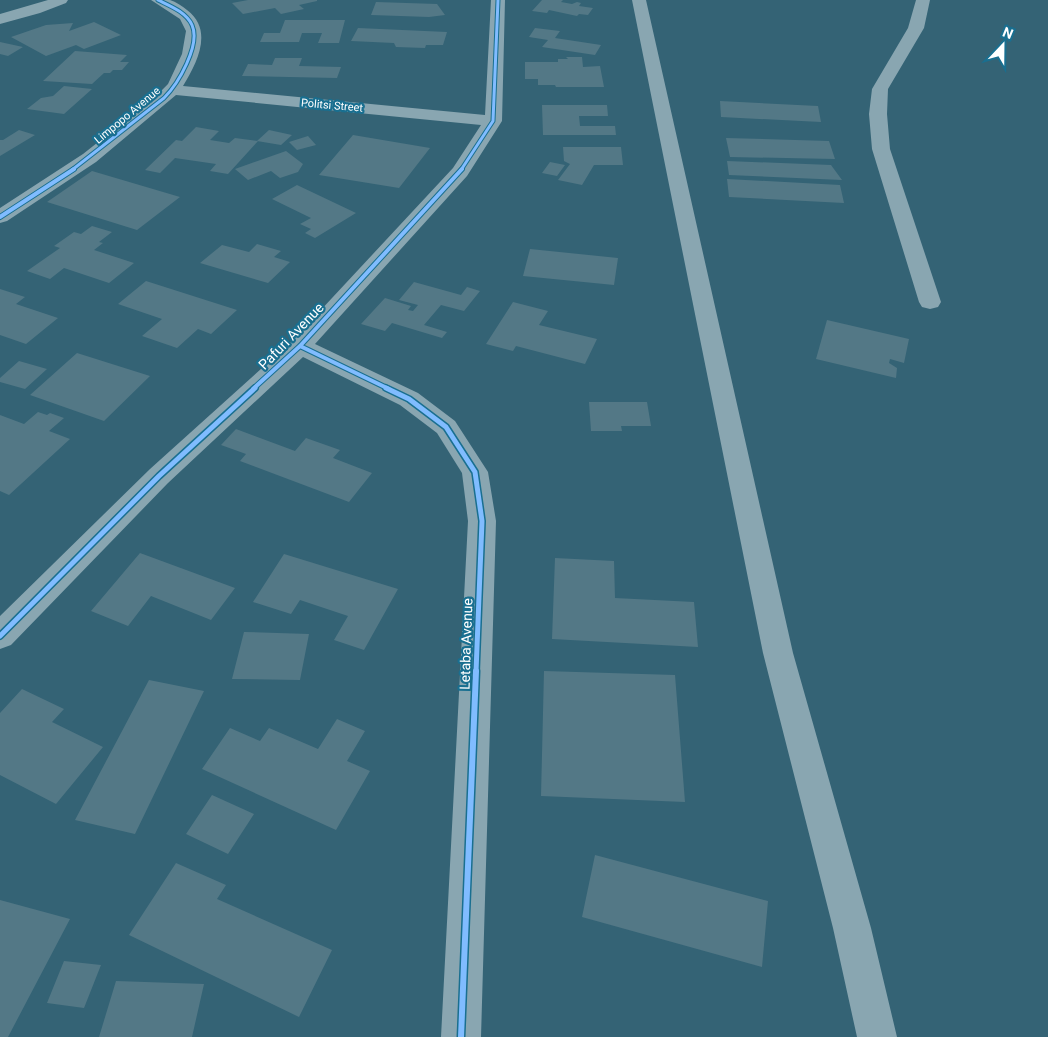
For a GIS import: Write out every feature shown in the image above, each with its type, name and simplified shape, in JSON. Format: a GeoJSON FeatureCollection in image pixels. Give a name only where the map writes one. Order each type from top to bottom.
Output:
{"type":"FeatureCollection","features":[{"type":"Feature","properties":{"kind":"street"},"geometry":{"type":"LineString","coordinates":[[0,19],[36,10],[62,0]]}},
{"type":"Feature","properties":{"kind":"street","name":"Limpopo Avenue"},"geometry":{"type":"LineString","coordinates":[[0,217],[60,180],[110,144],[172,90],[189,59],[194,32],[189,21],[181,13],[158,0]]}},
{"type":"Feature","properties":{"kind":"street"},"geometry":{"type":"LineString","coordinates":[[493,121],[498,0]]}},
{"type":"Feature","properties":{"kind":"street"},"geometry":{"type":"LineString","coordinates":[[640,0],[778,652],[852,928],[877,1037]]}},
{"type":"Feature","properties":{"kind":"street"},"geometry":{"type":"LineString","coordinates":[[924,0],[916,28],[880,89],[878,114],[881,148],[930,302]]}},
{"type":"Feature","properties":{"kind":"street","name":"Politsi Street"},"geometry":{"type":"LineString","coordinates":[[172,90],[493,121]]}},
{"type":"Feature","properties":{"kind":"street","name":"Pafuri Avenue"},"geometry":{"type":"LineString","coordinates":[[0,636],[159,476],[300,346],[460,172],[493,121]]}},
{"type":"Feature","properties":{"kind":"street","name":"Letaba Avenue"},"geometry":{"type":"LineString","coordinates":[[300,346],[409,400],[446,427],[475,472],[482,520],[461,1037]]}},
{"type":"Feature","properties":{"kind":"building"},"geometry":{"type":"Polygon","coordinates":[[[248,0],[317,1],[299,5],[304,9],[281,14],[275,8],[243,14],[232,3],[248,0]]]}},
{"type":"Feature","properties":{"kind":"building"},"geometry":{"type":"Polygon","coordinates":[[[542,0],[563,0],[561,2],[572,4],[577,2],[581,3],[579,6],[593,8],[588,15],[579,14],[577,16],[549,10],[547,13],[532,11],[542,0]]]}},
{"type":"Feature","properties":{"kind":"building"},"geometry":{"type":"Polygon","coordinates":[[[376,2],[437,4],[445,15],[429,17],[371,15],[376,2]]]}},
{"type":"Feature","properties":{"kind":"building"},"geometry":{"type":"Polygon","coordinates":[[[285,20],[345,20],[339,43],[318,43],[322,33],[302,33],[299,42],[260,42],[264,33],[280,33],[285,20]]]}},
{"type":"Feature","properties":{"kind":"building"},"geometry":{"type":"Polygon","coordinates":[[[94,22],[121,35],[84,49],[76,45],[46,56],[11,37],[46,25],[73,23],[69,31],[94,22]]]}},
{"type":"Feature","properties":{"kind":"building"},"geometry":{"type":"Polygon","coordinates":[[[358,28],[447,32],[443,45],[426,45],[425,48],[396,47],[394,43],[351,41],[358,28]]]}},
{"type":"Feature","properties":{"kind":"building"},"geometry":{"type":"Polygon","coordinates":[[[535,28],[560,31],[555,38],[601,45],[595,55],[542,47],[548,40],[529,37],[535,28]]]}},
{"type":"Feature","properties":{"kind":"building"},"geometry":{"type":"Polygon","coordinates":[[[0,42],[23,47],[8,56],[0,54],[0,42]]]}},
{"type":"Feature","properties":{"kind":"building"},"geometry":{"type":"Polygon","coordinates":[[[75,51],[127,55],[120,62],[129,62],[122,70],[104,73],[92,84],[43,81],[75,51]]]}},
{"type":"Feature","properties":{"kind":"building"},"geometry":{"type":"Polygon","coordinates":[[[566,57],[582,57],[583,67],[600,66],[604,87],[556,87],[555,85],[538,85],[538,79],[525,79],[525,62],[558,62],[558,59],[568,59],[566,57]]]}},
{"type":"Feature","properties":{"kind":"building"},"geometry":{"type":"Polygon","coordinates":[[[275,58],[302,58],[299,66],[341,67],[337,78],[242,76],[248,64],[272,65],[275,58]]]}},
{"type":"Feature","properties":{"kind":"building"},"geometry":{"type":"Polygon","coordinates":[[[64,86],[92,89],[64,114],[27,109],[41,98],[53,96],[64,86]]]}},
{"type":"Feature","properties":{"kind":"building"},"geometry":{"type":"Polygon","coordinates":[[[720,101],[818,106],[821,122],[721,117],[720,101]]]}},
{"type":"Feature","properties":{"kind":"building"},"geometry":{"type":"Polygon","coordinates":[[[542,105],[607,105],[608,116],[579,116],[580,126],[615,126],[616,135],[543,135],[542,105]]]}},
{"type":"Feature","properties":{"kind":"building"},"geometry":{"type":"Polygon","coordinates":[[[196,127],[219,131],[210,140],[229,143],[235,138],[258,141],[228,174],[210,171],[216,164],[175,158],[160,173],[145,170],[176,140],[182,141],[196,127]]]}},
{"type":"Feature","properties":{"kind":"building"},"geometry":{"type":"Polygon","coordinates":[[[19,130],[35,135],[0,156],[0,140],[19,130]]]}},
{"type":"Feature","properties":{"kind":"building"},"geometry":{"type":"Polygon","coordinates":[[[269,130],[292,135],[281,145],[257,141],[269,130]]]}},
{"type":"Feature","properties":{"kind":"building"},"geometry":{"type":"Polygon","coordinates":[[[353,135],[430,148],[399,188],[319,175],[353,135]]]}},
{"type":"Feature","properties":{"kind":"building"},"geometry":{"type":"Polygon","coordinates":[[[308,136],[316,145],[297,150],[289,142],[308,136]]]}},
{"type":"Feature","properties":{"kind":"building"},"geometry":{"type":"Polygon","coordinates":[[[726,138],[829,141],[835,159],[730,157],[726,138]]]}},
{"type":"Feature","properties":{"kind":"building"},"geometry":{"type":"Polygon","coordinates":[[[563,147],[621,147],[623,165],[594,165],[582,185],[558,180],[570,164],[564,161],[563,147]]]}},
{"type":"Feature","properties":{"kind":"building"},"geometry":{"type":"Polygon","coordinates":[[[286,151],[303,164],[298,172],[280,178],[271,171],[248,180],[235,169],[286,151]]]}},
{"type":"Feature","properties":{"kind":"building"},"geometry":{"type":"Polygon","coordinates":[[[727,161],[831,165],[842,180],[729,175],[727,161]]]}},
{"type":"Feature","properties":{"kind":"building"},"geometry":{"type":"Polygon","coordinates":[[[550,162],[565,165],[557,176],[542,173],[550,162]]]}},
{"type":"Feature","properties":{"kind":"building"},"geometry":{"type":"Polygon","coordinates":[[[92,171],[180,197],[137,230],[47,202],[92,171]]]}},
{"type":"Feature","properties":{"kind":"building"},"geometry":{"type":"Polygon","coordinates":[[[727,179],[840,185],[844,203],[729,197],[727,179]]]}},
{"type":"Feature","properties":{"kind":"building"},"geometry":{"type":"Polygon","coordinates":[[[297,185],[356,213],[315,238],[305,233],[311,229],[300,224],[311,218],[272,199],[297,185]]]}},
{"type":"Feature","properties":{"kind":"building"},"geometry":{"type":"Polygon","coordinates":[[[92,226],[112,232],[99,242],[103,243],[94,250],[134,263],[109,283],[64,268],[50,279],[27,271],[60,248],[54,246],[74,232],[81,234],[92,226]]]}},
{"type":"Feature","properties":{"kind":"building"},"geometry":{"type":"Polygon","coordinates":[[[257,244],[281,251],[274,257],[290,262],[268,283],[200,263],[222,245],[249,252],[257,244]]]}},
{"type":"Feature","properties":{"kind":"building"},"geometry":{"type":"Polygon","coordinates":[[[530,249],[618,258],[614,285],[523,276],[530,249]]]}},
{"type":"Feature","properties":{"kind":"building"},"geometry":{"type":"Polygon","coordinates":[[[146,281],[237,310],[211,334],[198,329],[177,348],[142,336],[162,319],[118,304],[146,281]]]}},
{"type":"Feature","properties":{"kind":"building"},"geometry":{"type":"Polygon","coordinates":[[[414,282],[461,295],[467,287],[480,291],[464,311],[441,305],[424,325],[447,332],[442,338],[392,323],[385,331],[361,324],[385,298],[411,306],[408,310],[413,311],[418,305],[399,300],[414,282]]]}},
{"type":"Feature","properties":{"kind":"building"},"geometry":{"type":"Polygon","coordinates":[[[0,289],[25,297],[16,304],[58,318],[26,344],[0,335],[0,289]]]}},
{"type":"Feature","properties":{"kind":"building"},"geometry":{"type":"Polygon","coordinates":[[[513,302],[548,311],[539,325],[597,339],[585,364],[516,346],[513,351],[486,344],[513,302]]]}},
{"type":"Feature","properties":{"kind":"building"},"geometry":{"type":"Polygon","coordinates":[[[827,320],[909,339],[904,363],[890,359],[889,363],[897,368],[896,378],[816,359],[827,320]]]}},
{"type":"Feature","properties":{"kind":"building"},"geometry":{"type":"Polygon","coordinates":[[[77,353],[150,376],[104,421],[30,395],[77,353]]]}},
{"type":"Feature","properties":{"kind":"building"},"geometry":{"type":"Polygon","coordinates":[[[19,361],[47,369],[25,389],[0,382],[0,378],[19,361]]]}},
{"type":"Feature","properties":{"kind":"building"},"geometry":{"type":"Polygon","coordinates":[[[589,402],[647,402],[651,426],[621,426],[622,431],[591,431],[589,402]]]}},
{"type":"Feature","properties":{"kind":"building"},"geometry":{"type":"Polygon","coordinates":[[[38,412],[47,415],[50,413],[64,418],[49,431],[70,439],[9,495],[0,491],[0,415],[24,424],[38,412]]]}},
{"type":"Feature","properties":{"kind":"building"},"geometry":{"type":"Polygon","coordinates":[[[236,429],[295,451],[306,438],[340,450],[333,458],[372,473],[349,502],[240,461],[246,454],[221,445],[236,429]]]}},
{"type":"Feature","properties":{"kind":"building"},"geometry":{"type":"Polygon","coordinates":[[[140,553],[235,588],[211,620],[151,596],[128,626],[91,611],[140,553]]]}},
{"type":"Feature","properties":{"kind":"building"},"geometry":{"type":"Polygon","coordinates":[[[284,554],[398,589],[364,650],[334,640],[348,616],[300,600],[291,614],[253,602],[284,554]]]}},
{"type":"Feature","properties":{"kind":"building"},"geometry":{"type":"Polygon","coordinates":[[[555,558],[614,561],[615,598],[694,602],[698,647],[552,639],[555,558]]]}},
{"type":"Feature","properties":{"kind":"building"},"geometry":{"type":"Polygon","coordinates":[[[244,632],[309,634],[300,680],[232,679],[244,632]]]}},
{"type":"Feature","properties":{"kind":"building"},"geometry":{"type":"Polygon","coordinates":[[[544,671],[675,675],[685,802],[541,796],[544,671]]]}},
{"type":"Feature","properties":{"kind":"building"},"geometry":{"type":"Polygon","coordinates":[[[149,680],[204,691],[135,834],[75,820],[149,680]]]}},
{"type":"Feature","properties":{"kind":"building"},"geometry":{"type":"Polygon","coordinates":[[[22,689],[64,709],[52,722],[103,747],[56,804],[0,775],[0,713],[22,689]]]}},
{"type":"Feature","properties":{"kind":"building"},"geometry":{"type":"Polygon","coordinates":[[[337,719],[365,731],[347,761],[370,771],[336,830],[202,769],[230,728],[260,741],[269,728],[318,749],[337,719]]]}},
{"type":"Feature","properties":{"kind":"building"},"geometry":{"type":"Polygon","coordinates":[[[212,795],[254,814],[228,854],[186,834],[212,795]]]}},
{"type":"Feature","properties":{"kind":"building"},"geometry":{"type":"Polygon","coordinates":[[[595,855],[768,901],[762,967],[582,917],[595,855]]]}},
{"type":"Feature","properties":{"kind":"building"},"geometry":{"type":"Polygon","coordinates":[[[176,863],[226,885],[217,899],[332,950],[299,1017],[129,935],[176,863]]]}},
{"type":"Feature","properties":{"kind":"building"},"geometry":{"type":"Polygon","coordinates":[[[0,900],[70,919],[8,1037],[0,1037],[0,900]]]}},
{"type":"Feature","properties":{"kind":"building"},"geometry":{"type":"Polygon","coordinates":[[[64,961],[101,965],[84,1008],[47,1003],[64,961]]]}},
{"type":"Feature","properties":{"kind":"building"},"geometry":{"type":"Polygon","coordinates":[[[116,981],[204,984],[192,1037],[99,1037],[116,981]]]}},
{"type":"Feature","properties":{"kind":"cycle path"},"geometry":{"type":"LineString","coordinates":[[0,217],[89,158],[160,102],[175,86],[190,54],[194,31],[185,16],[175,8],[158,0]]}},
{"type":"Feature","properties":{"kind":"cycle path"},"geometry":{"type":"LineString","coordinates":[[0,636],[159,476],[300,346],[460,172],[493,121],[498,0]]}},
{"type":"Feature","properties":{"kind":"cycle path"},"geometry":{"type":"LineString","coordinates":[[300,346],[409,399],[446,427],[475,472],[482,521],[461,1037]]}}]}
